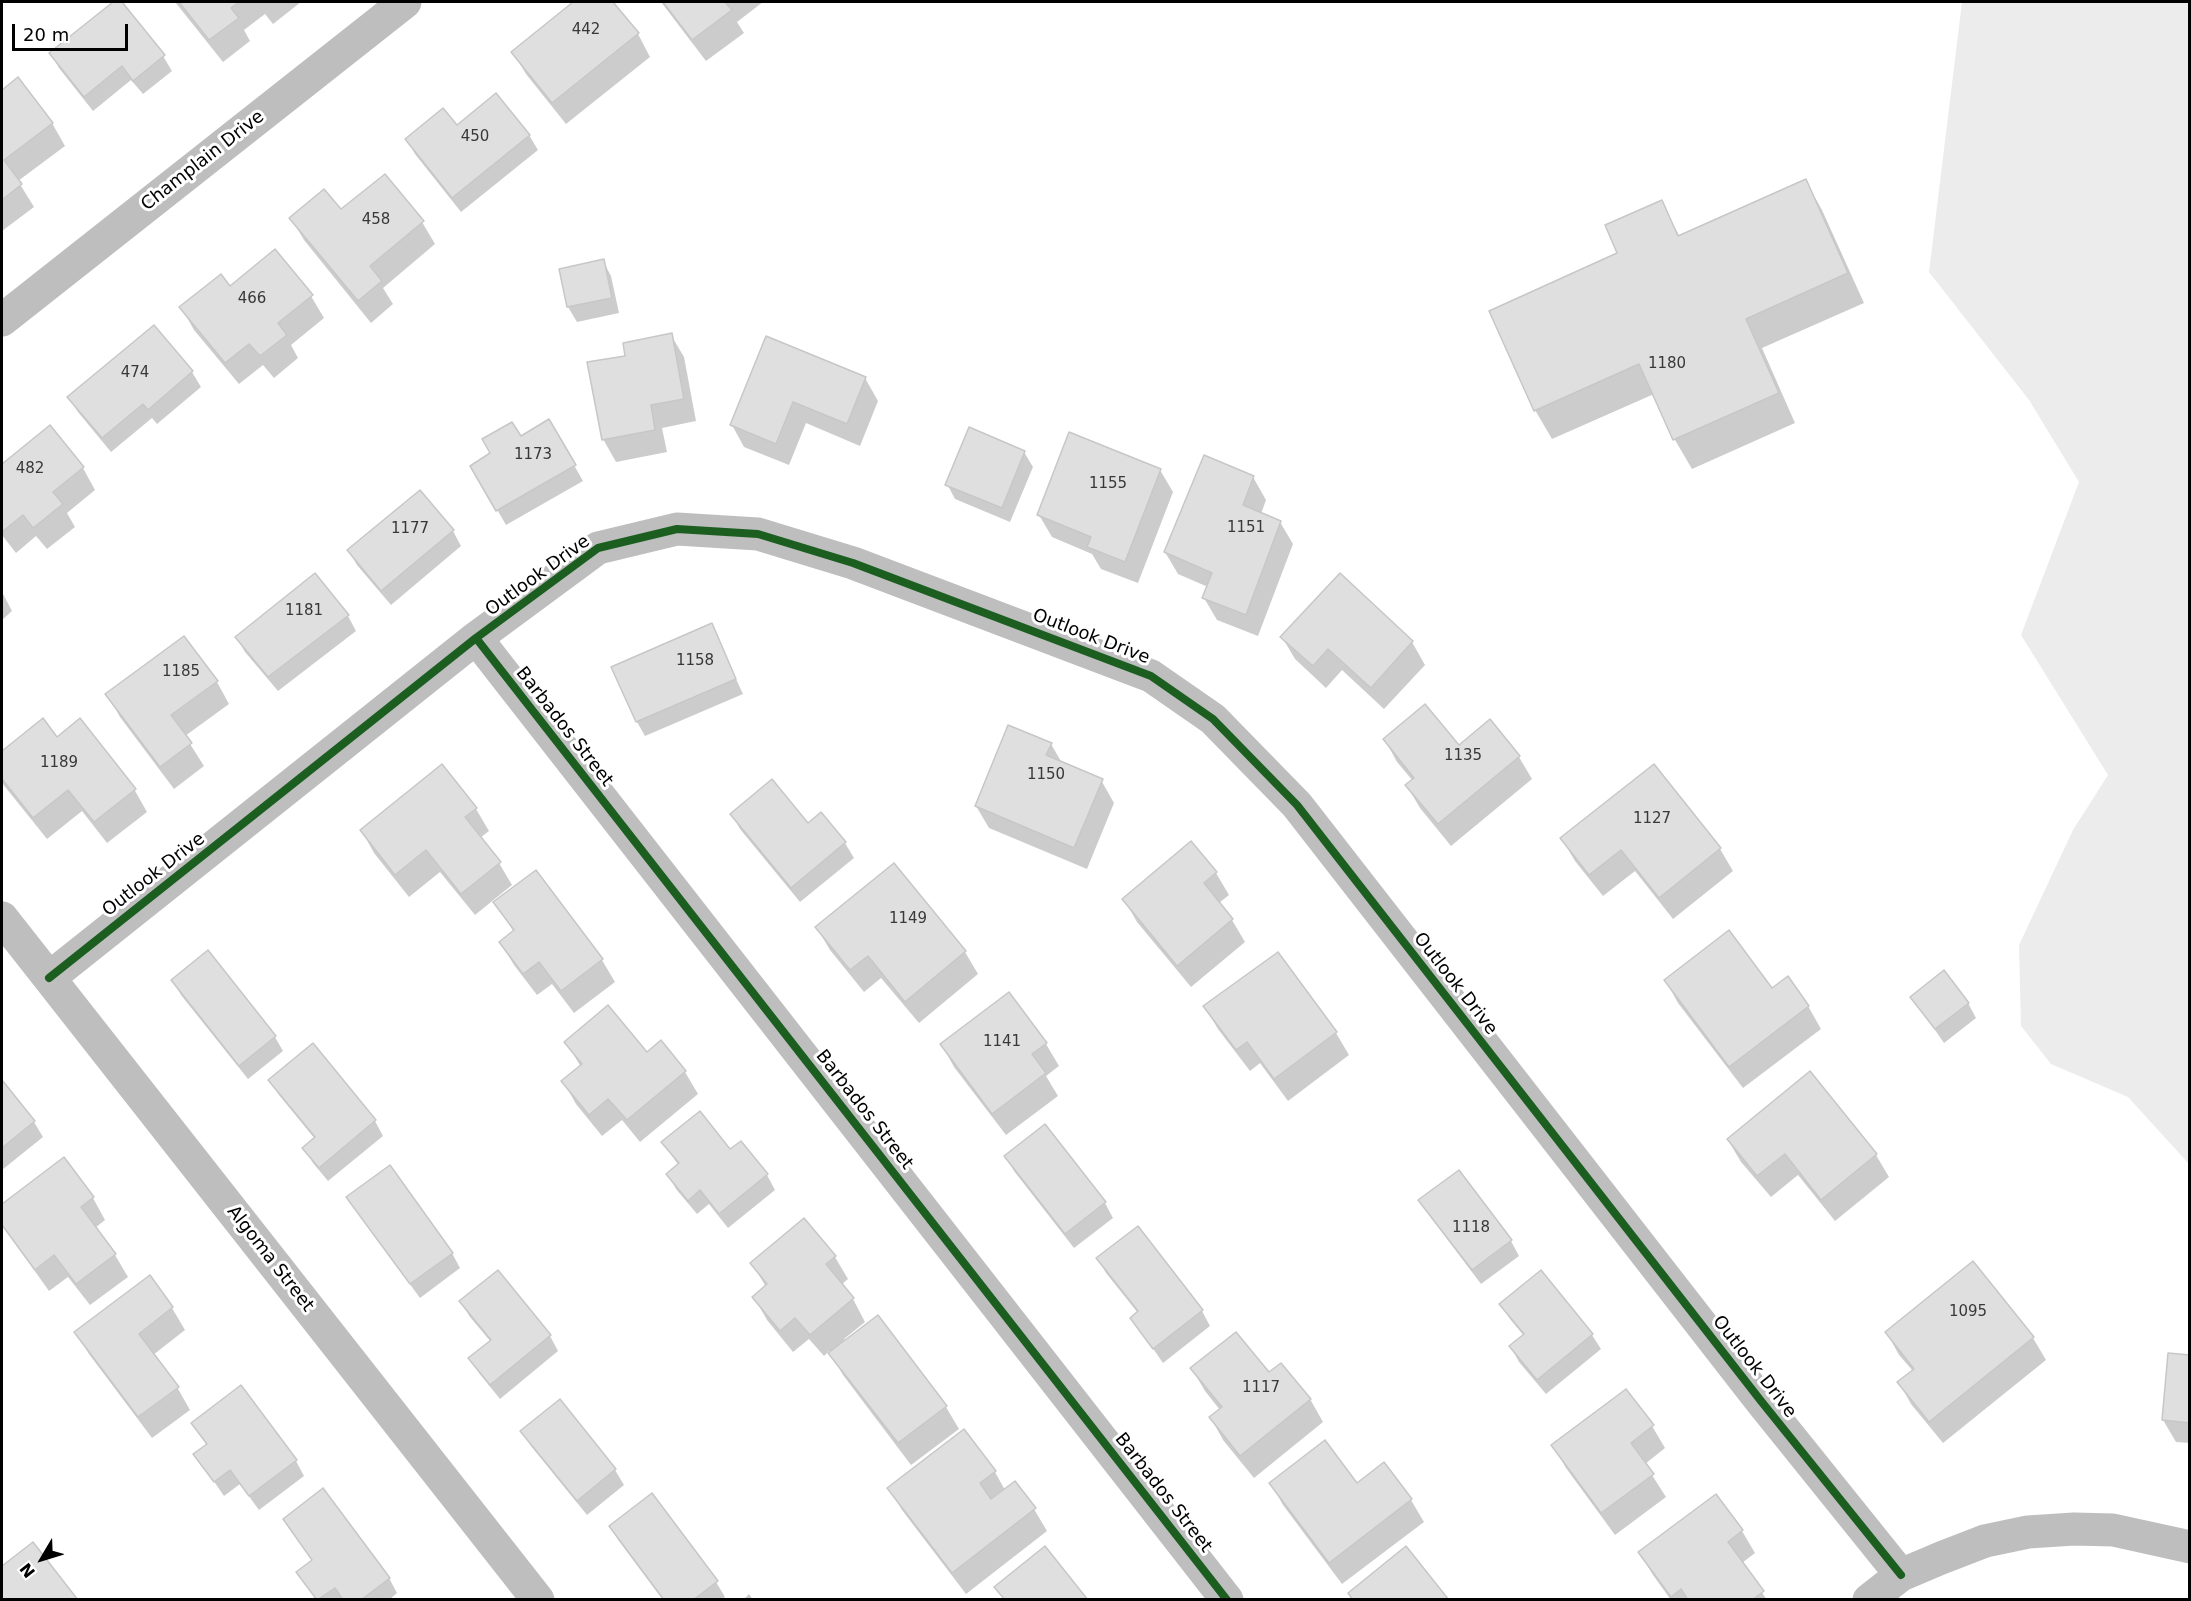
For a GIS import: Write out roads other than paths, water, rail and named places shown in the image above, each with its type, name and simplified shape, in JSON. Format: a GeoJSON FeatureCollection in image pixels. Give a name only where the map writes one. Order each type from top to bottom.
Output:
{"type":"FeatureCollection","features":[{"type":"Feature","properties":{"kind":"street","name":"Champlain Drive"},"geometry":{"type":"LineString","coordinates":[[2,320],[405,2]]}},
{"type":"Feature","properties":{"kind":"street","name":"Outlook Drive"},"geometry":{"type":"LineString","coordinates":[[49,978],[476,638],[598,548],[677,529],[758,534],[832,556],[1151,676],[1213,719],[1297,805],[1746,1382],[1901,1575]]}},
{"type":"Feature","properties":{"kind":"street","name":"Barbados Street"},"geometry":{"type":"LineString","coordinates":[[476,638],[1227,1599]]}},
{"type":"Feature","properties":{"kind":"street","name":"Algoma Street"},"geometry":{"type":"LineString","coordinates":[[2,918],[536,1599]]}},
{"type":"Feature","properties":{"kind":"street"},"geometry":{"type":"LineString","coordinates":[[1869,1599],[1901,1575],[1984,1541],[2028,1532],[2074,1529],[2113,1530],[2190,1547]]}}]}
